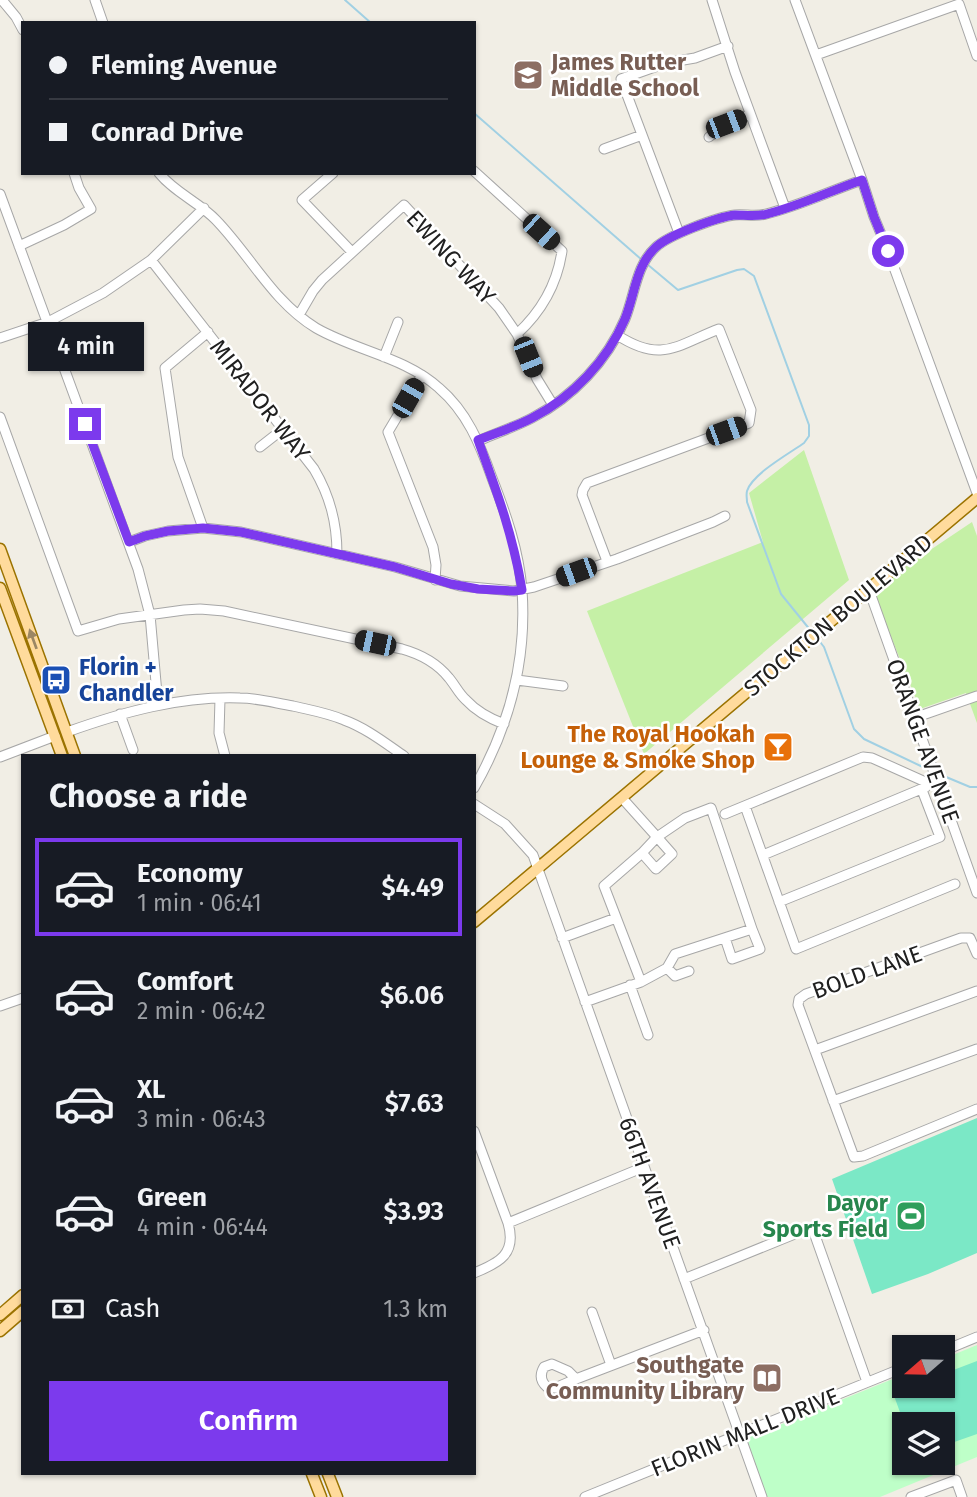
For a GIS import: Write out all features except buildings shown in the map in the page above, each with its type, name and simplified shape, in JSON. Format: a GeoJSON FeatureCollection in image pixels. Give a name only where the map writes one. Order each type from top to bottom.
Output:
{"type":"FeatureCollection","features":[{"type":"Feature","properties":{"kind":"main road","name":"STOCKTON BOULEVARD"},"geometry":{"type":"LineString","coordinates":[[476,920],[869,590],[977,495]]}},
{"type":"Feature","properties":{"kind":"main road"},"geometry":{"type":"LineString","coordinates":[[0,549],[74,753]]}},
{"type":"Feature","properties":{"kind":"main road"},"geometry":{"type":"LineString","coordinates":[[0,588],[61,754]]}},
{"type":"Feature","properties":{"kind":"main road"},"geometry":{"type":"LineString","coordinates":[[49,720],[67,732]]}},
{"type":"Feature","properties":{"kind":"main road"},"geometry":{"type":"LineString","coordinates":[[55,736],[74,753]]}},
{"type":"Feature","properties":{"kind":"main road"},"geometry":{"type":"LineString","coordinates":[[0,1315],[21,1297]]}},
{"type":"Feature","properties":{"kind":"main road"},"geometry":{"type":"LineString","coordinates":[[0,1331],[21,1313]]}},
{"type":"Feature","properties":{"kind":"main road"},"geometry":{"type":"LineString","coordinates":[[313,1475],[321,1497]]}},
{"type":"Feature","properties":{"kind":"main road"},"geometry":{"type":"LineString","coordinates":[[328,1475],[337,1497]]}},
{"type":"Feature","properties":{"kind":"street"},"geometry":{"type":"LineString","coordinates":[[2,0],[21,27]]}},
{"type":"Feature","properties":{"kind":"street"},"geometry":{"type":"LineString","coordinates":[[95,0],[102,21]]}},
{"type":"Feature","properties":{"kind":"street"},"geometry":{"type":"LineString","coordinates":[[712,0],[735,72],[785,208]]}},
{"type":"Feature","properties":{"kind":"street"},"geometry":{"type":"LineString","coordinates":[[795,0],[977,495]]}},
{"type":"Feature","properties":{"kind":"street"},"geometry":{"type":"LineString","coordinates":[[816,55],[959,4],[977,56]]}},
{"type":"Feature","properties":{"kind":"street"},"geometry":{"type":"LineString","coordinates":[[680,233],[621,79],[728,46]]}},
{"type":"Feature","properties":{"kind":"street"},"geometry":{"type":"LineString","coordinates":[[709,137],[719,127],[750,114]]}},
{"type":"Feature","properties":{"kind":"street"},"geometry":{"type":"LineString","coordinates":[[604,149],[642,135]]}},
{"type":"Feature","properties":{"kind":"street"},"geometry":{"type":"LineString","coordinates":[[476,173],[562,251],[555,280],[540,310],[517,334]]}},
{"type":"Feature","properties":{"kind":"street"},"geometry":{"type":"LineString","coordinates":[[19,246],[91,209],[75,175]]}},
{"type":"Feature","properties":{"kind":"street"},"geometry":{"type":"LineString","coordinates":[[161,175],[177,191],[204,208],[223,227],[274,290],[299,315],[332,336],[422,375],[453,401],[478,440],[508,522],[516,555],[522,590],[522,634],[517,680],[504,724],[476,784]]}},
{"type":"Feature","properties":{"kind":"street"},"geometry":{"type":"LineString","coordinates":[[331,175],[302,200],[352,252]]}},
{"type":"Feature","properties":{"kind":"street"},"geometry":{"type":"LineString","coordinates":[[478,440],[520,424],[553,405],[585,378],[617,335],[641,268],[651,252],[662,242],[723,218],[759,215],[785,208],[862,180]]}},
{"type":"Feature","properties":{"kind":"street"},"geometry":{"type":"LineString","coordinates":[[0,194],[129,542],[146,595],[158,705]]}},
{"type":"Feature","properties":{"kind":"street","name":"EWING WAY"},"geometry":{"type":"LineString","coordinates":[[299,315],[317,285],[404,205],[508,320],[553,405]]}},
{"type":"Feature","properties":{"kind":"street"},"geometry":{"type":"LineString","coordinates":[[0,338],[48,321],[103,293],[151,260],[204,208]]}},
{"type":"Feature","properties":{"kind":"street","name":"MIRADOR WAY"},"geometry":{"type":"LineString","coordinates":[[151,260],[314,469],[328,495],[335,523],[337,554]]}},
{"type":"Feature","properties":{"kind":"street"},"geometry":{"type":"LineString","coordinates":[[384,357],[398,322]]}},
{"type":"Feature","properties":{"kind":"street"},"geometry":{"type":"LineString","coordinates":[[607,561],[582,495],[587,483],[749,423],[751,417],[751,410],[719,329],[678,347],[664,350],[637,345],[617,335]]}},
{"type":"Feature","properties":{"kind":"street"},"geometry":{"type":"LineString","coordinates":[[203,528],[178,457],[165,368],[208,332]]}},
{"type":"Feature","properties":{"kind":"street"},"geometry":{"type":"LineString","coordinates":[[422,375],[388,432],[433,547],[435,580]]}},
{"type":"Feature","properties":{"kind":"street"},"geometry":{"type":"LineString","coordinates":[[0,417],[78,631],[119,619],[184,610],[216,610],[410,651],[441,669],[464,699],[476,709],[504,724]]}},
{"type":"Feature","properties":{"kind":"street"},"geometry":{"type":"LineString","coordinates":[[260,447],[283,429]]}},
{"type":"Feature","properties":{"kind":"street"},"geometry":{"type":"LineString","coordinates":[[129,542],[168,531],[203,528],[241,532],[395,567],[435,580],[478,589],[514,591],[607,561],[713,523],[724,516]]}},
{"type":"Feature","properties":{"kind":"street","name":"ORANGE AVENUE"},"geometry":{"type":"LineString","coordinates":[[869,590],[929,759],[931,783],[977,893]]}},
{"type":"Feature","properties":{"kind":"street"},"geometry":{"type":"LineString","coordinates":[[517,680],[562,686]]}},
{"type":"Feature","properties":{"kind":"street"},"geometry":{"type":"LineString","coordinates":[[915,718],[977,695]]}},
{"type":"Feature","properties":{"kind":"street"},"geometry":{"type":"LineString","coordinates":[[67,732],[120,714],[158,705],[199,698],[240,698],[330,714],[360,727],[401,754]]}},
{"type":"Feature","properties":{"kind":"street"},"geometry":{"type":"LineString","coordinates":[[220,699],[219,733],[224,754]]}},
{"type":"Feature","properties":{"kind":"street"},"geometry":{"type":"LineString","coordinates":[[120,714],[133,750]]}},
{"type":"Feature","properties":{"kind":"street"},"geometry":{"type":"LineString","coordinates":[[0,757],[55,736]]}},
{"type":"Feature","properties":{"kind":"street"},"geometry":{"type":"LineString","coordinates":[[725,814],[863,757],[872,758],[931,783]]}},
{"type":"Feature","properties":{"kind":"street"},"geometry":{"type":"LineString","coordinates":[[763,855],[931,783]]}},
{"type":"Feature","properties":{"kind":"street"},"geometry":{"type":"LineString","coordinates":[[779,902],[940,837],[931,783]]}},
{"type":"Feature","properties":{"kind":"street"},"geometry":{"type":"LineString","coordinates":[[622,797],[672,854],[656,869],[642,853]]}},
{"type":"Feature","properties":{"kind":"street","name":"66TH AVENUE"},"geometry":{"type":"LineString","coordinates":[[476,805],[505,824],[533,855],[762,1497]]}},
{"type":"Feature","properties":{"kind":"street"},"geometry":{"type":"LineString","coordinates":[[745,806],[796,949],[955,884]]}},
{"type":"Feature","properties":{"kind":"street"},"geometry":{"type":"LineString","coordinates":[[641,982],[604,886],[657,837],[685,818],[710,808],[760,949],[732,959],[725,938]]}},
{"type":"Feature","properties":{"kind":"street"},"geometry":{"type":"LineString","coordinates":[[562,938],[616,918]]}},
{"type":"Feature","properties":{"kind":"street"},"geometry":{"type":"LineString","coordinates":[[585,1002],[641,982],[667,968],[676,954],[752,929]]}},
{"type":"Feature","properties":{"kind":"street","name":"BOLD LANE"},"geometry":{"type":"LineString","coordinates":[[815,1050],[798,1004],[802,996],[961,938],[970,938],[977,954]]}},
{"type":"Feature","properties":{"kind":"street"},"geometry":{"type":"LineString","coordinates":[[667,968],[675,976],[689,971]]}},
{"type":"Feature","properties":{"kind":"street"},"geometry":{"type":"LineString","coordinates":[[630,985],[648,1035]]}},
{"type":"Feature","properties":{"kind":"street"},"geometry":{"type":"LineString","coordinates":[[977,991],[815,1050],[852,1155],[858,1158],[977,1109]]}},
{"type":"Feature","properties":{"kind":"street"},"geometry":{"type":"LineString","coordinates":[[1,1003],[21,998]]}},
{"type":"Feature","properties":{"kind":"street"},"geometry":{"type":"LineString","coordinates":[[833,1101],[977,1049]]}},
{"type":"Feature","properties":{"kind":"street"},"geometry":{"type":"LineString","coordinates":[[476,1136],[508,1223],[511,1239],[506,1253],[496,1263],[476,1272]]}},
{"type":"Feature","properties":{"kind":"street"},"geometry":{"type":"LineString","coordinates":[[508,1223],[645,1167]]}},
{"type":"Feature","properties":{"kind":"street"},"geometry":{"type":"LineString","coordinates":[[684,1279],[812,1227],[867,1382]]}},
{"type":"Feature","properties":{"kind":"street"},"geometry":{"type":"LineString","coordinates":[[592,1312],[611,1365]]}},
{"type":"Feature","properties":{"kind":"street"},"geometry":{"type":"LineString","coordinates":[[576,1379],[704,1330]]}},
{"type":"Feature","properties":{"kind":"street"},"geometry":{"type":"LineString","coordinates":[[956,1346],[977,1337]]}},
{"type":"Feature","properties":{"kind":"street","name":"FLORIN MALL DRIVE"},"geometry":{"type":"LineString","coordinates":[[585,1497],[892,1372]]}},
{"type":"Feature","properties":{"kind":"street"},"geometry":{"type":"LineString","coordinates":[[911,1497],[956,1480],[962,1497]]}},
{"type":"Feature","properties":{"kind":"green space"},"geometry":{"type":"Polygon","coordinates":[[[804,450],[849,580],[644,754],[587,611],[763,542],[749,493],[804,450]]]}},
{"type":"Feature","properties":{"kind":"green space"},"geometry":{"type":"Polygon","coordinates":[[[972,522],[977,536],[977,723],[966,693],[920,709],[875,597],[890,577],[972,522]]]}},
{"type":"Feature","properties":{"kind":"green space","name":"Dayor Sports Field"},"geometry":{"type":"Polygon","coordinates":[[[977,1118],[977,1253],[872,1294],[832,1179],[977,1118]]]}},
{"type":"Feature","properties":{"kind":"green space"},"geometry":{"type":"Polygon","coordinates":[[[977,1345],[977,1457],[955,1466],[955,1412],[892,1412],[892,1475],[933,1475],[880,1497],[765,1497],[747,1438],[892,1379],[892,1398],[956,1398],[956,1354],[977,1345]]]}},
{"type":"Feature","properties":{"kind":"green space"},"geometry":{"type":"Polygon","coordinates":[[[977,1361],[977,1434],[955,1442],[955,1412],[900,1412],[895,1398],[956,1398],[956,1369],[977,1361]]]}},
{"type":"Feature","properties":{"kind":"waterway"},"geometry":{"type":"LineString","coordinates":[[345,0],[369,21]]}},
{"type":"Feature","properties":{"kind":"waterway"},"geometry":{"type":"LineString","coordinates":[[476,115],[642,260]]}},
{"type":"Feature","properties":{"kind":"waterway"},"geometry":{"type":"LineString","coordinates":[[647,264],[678,290],[737,270],[744,269],[754,276],[809,425],[809,436],[804,443],[772,464],[750,484],[747,502],[781,594],[811,631]]}},
{"type":"Feature","properties":{"kind":"waterway"},"geometry":{"type":"LineString","coordinates":[[817,638],[824,647],[854,729],[864,739],[927,769]]}},
{"type":"Feature","properties":{"kind":"waterway"},"geometry":{"type":"LineString","coordinates":[[939,774],[970,787],[977,787]]}},
{"type":"Feature","properties":{"kind":"place","name":"James Rutter Middle School"},"geometry":{"type":"Point","coordinates":[528,75]}},
{"type":"Feature","properties":{"kind":"place","name":"Florin + Chandler"},"geometry":{"type":"Point","coordinates":[56,680]}},
{"type":"Feature","properties":{"kind":"place","name":"The Royal Hookah Lounge & Smoke Shop"},"geometry":{"type":"Point","coordinates":[778,747]}},
{"type":"Feature","properties":{"kind":"place","name":"Dayor Sports Field"},"geometry":{"type":"Point","coordinates":[911,1216]}},
{"type":"Feature","properties":{"kind":"place","name":"Southgate Community Library"},"geometry":{"type":"Point","coordinates":[767,1378]}},
{"type":"Feature","properties":{"kind":"route"},"geometry":{"type":"LineString","coordinates":[[85,424],[129,542],[168,531],[218,529],[395,567],[460,586],[522,590],[508,522],[478,440],[545,411],[570,393],[595,368],[617,335],[642,265],[656,247],[680,233],[723,218],[766,214],[862,180],[888,251]]}}]}
